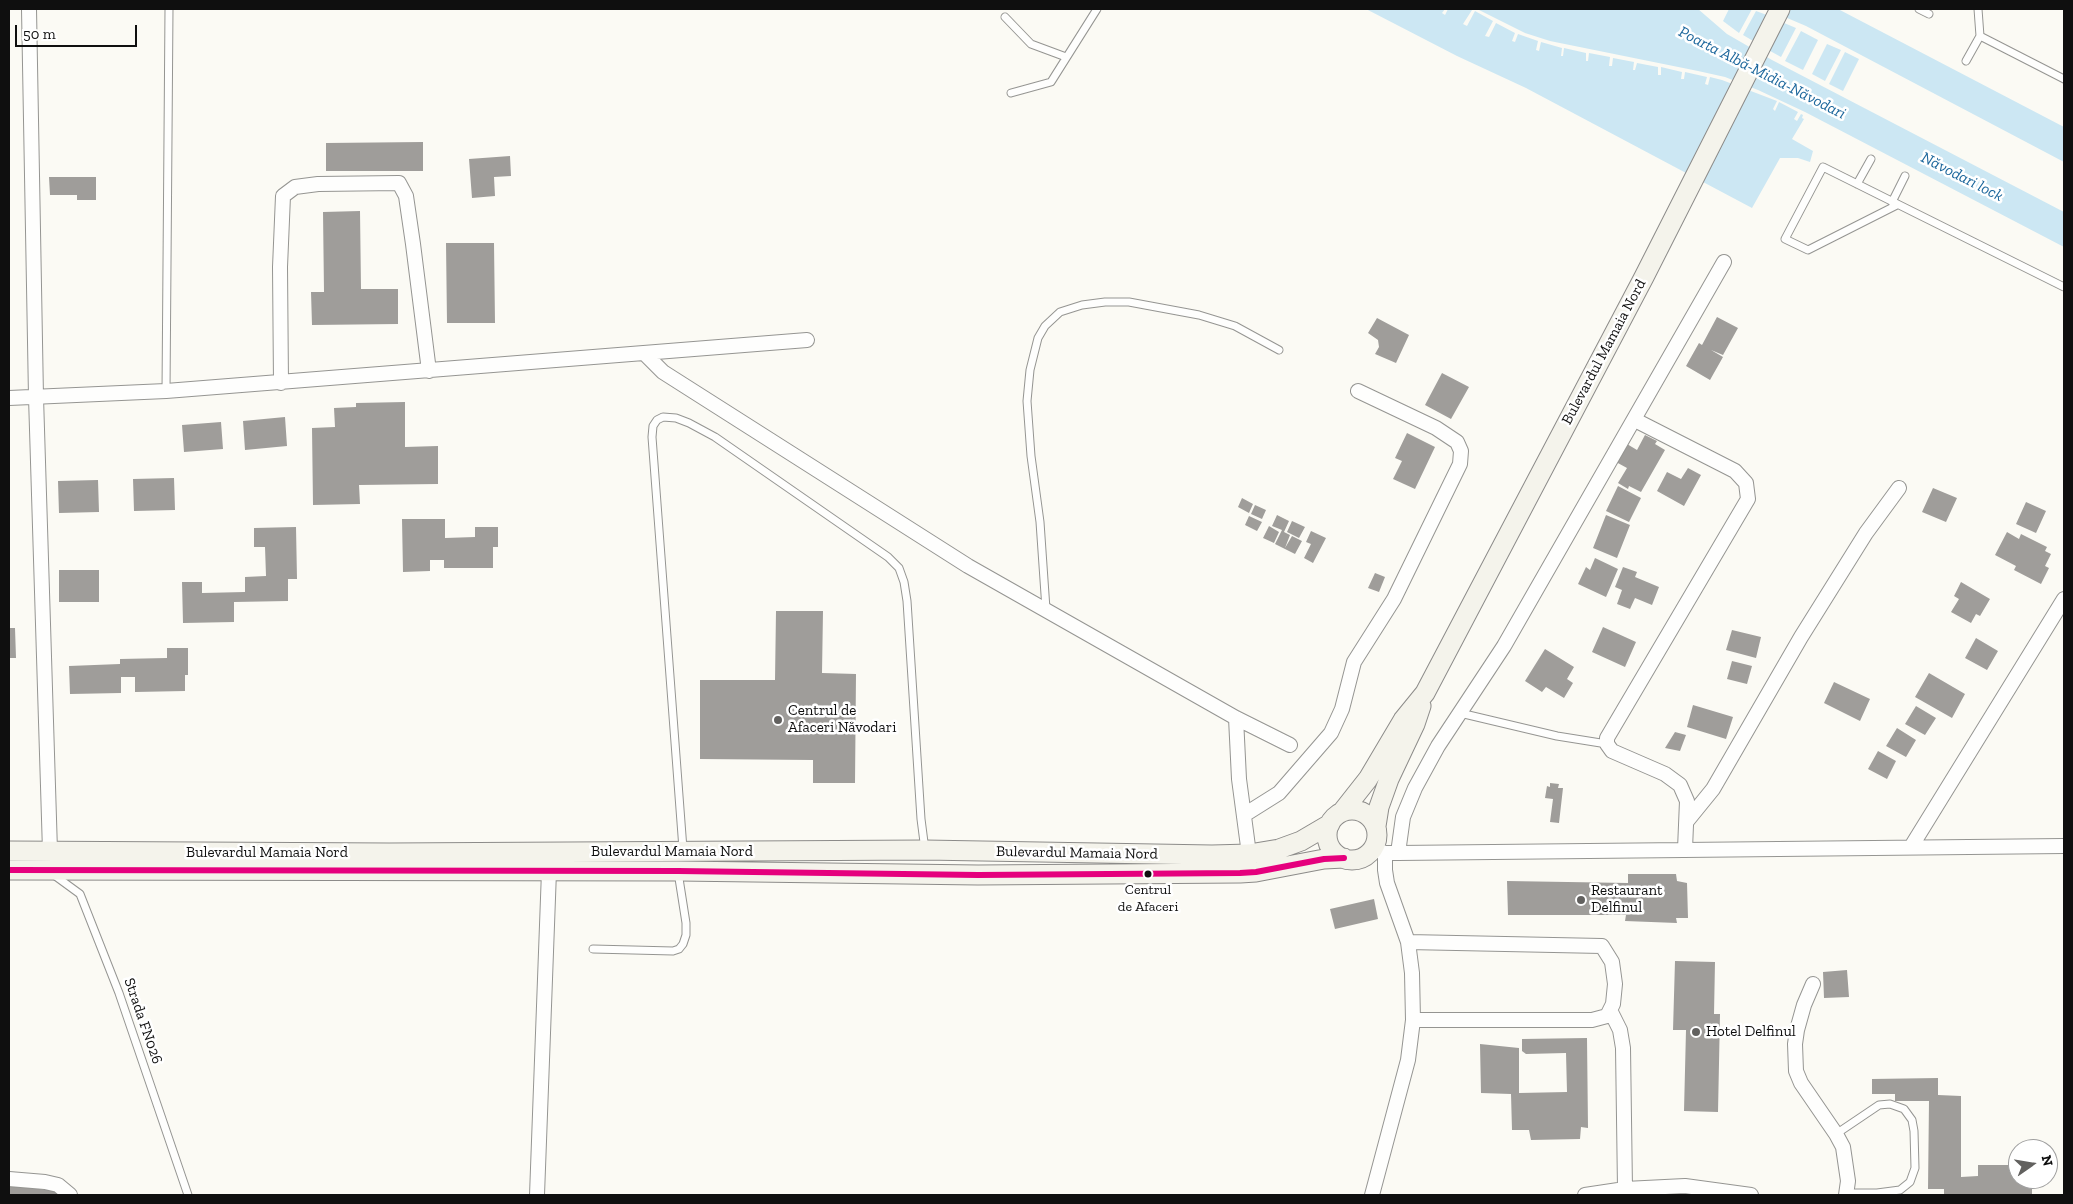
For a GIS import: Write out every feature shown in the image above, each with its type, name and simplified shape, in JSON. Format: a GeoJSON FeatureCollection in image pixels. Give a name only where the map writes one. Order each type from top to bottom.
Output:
{"type":"FeatureCollection","features":[{"type":"Feature","properties":{"kind":"main road","name":"Bulevardul Mamaia Nord"},"geometry":{"type":"LineString","coordinates":[[9,870],[678,871],[978,875],[1240,873],[1256,872],[1324,859],[1360,859],[1385,852],[1376,842],[1379,807],[1389,779],[1415,724],[1425,693],[1644,277],[1780,9]]}},
{"type":"Feature","properties":{"kind":"main road","name":"Bulevardul Mamaia Nord"},"geometry":{"type":"LineString","coordinates":[[9,851],[683,852],[925,850],[1249,854],[1290,846],[1336,818],[1368,779],[1404,720],[1425,693]]}},
{"type":"Feature","properties":{"kind":"main road"},"geometry":{"type":"LineString","coordinates":[[1344,858],[1337,854],[1328,841],[1336,818],[1357,810],[1365,813],[1376,826]]}},
{"type":"Feature","properties":{"kind":"street"},"geometry":{"type":"LineString","coordinates":[[29,9],[36,397],[50,852]]}},
{"type":"Feature","properties":{"kind":"street"},"geometry":{"type":"LineString","coordinates":[[281,382],[280,267],[283,196],[295,187],[318,184],[399,183],[406,196],[428,370]]}},
{"type":"Feature","properties":{"kind":"street"},"geometry":{"type":"LineString","coordinates":[[1372,1195],[1408,1060],[1413,1020],[1412,973],[1408,942],[1387,883],[1385,852],[1404,817],[1415,788],[1438,746],[1504,646],[1724,262]]}},
{"type":"Feature","properties":{"kind":"street"},"geometry":{"type":"LineString","coordinates":[[9,398],[166,391],[807,340]]}},
{"type":"Feature","properties":{"kind":"street"},"geometry":{"type":"LineString","coordinates":[[645,354],[664,372],[968,566],[1236,718],[1290,745]]}},
{"type":"Feature","properties":{"kind":"street"},"geometry":{"type":"LineString","coordinates":[[1244,815],[1279,793],[1331,734],[1342,709],[1354,662],[1394,599],[1460,464],[1461,451],[1457,442],[1436,428],[1358,391]]}},
{"type":"Feature","properties":{"kind":"street"},"geometry":{"type":"LineString","coordinates":[[1635,420],[1735,471],[1746,483],[1748,499],[1607,738],[1607,744],[1612,751],[1665,774],[1680,785],[1687,802],[1685,849]]}},
{"type":"Feature","properties":{"kind":"street"},"geometry":{"type":"LineString","coordinates":[[1687,821],[1713,789],[1802,637],[1866,533],[1899,488]]}},
{"type":"Feature","properties":{"kind":"street"},"geometry":{"type":"LineString","coordinates":[[1911,847],[2064,599]]}},
{"type":"Feature","properties":{"kind":"street"},"geometry":{"type":"LineString","coordinates":[[1236,718],[1239,779],[1249,854]]}},
{"type":"Feature","properties":{"kind":"street"},"geometry":{"type":"LineString","coordinates":[[1385,852],[2064,846]]}},
{"type":"Feature","properties":{"kind":"street"},"geometry":{"type":"LineString","coordinates":[[537,1195],[549,872]]}},
{"type":"Feature","properties":{"kind":"street"},"geometry":{"type":"LineString","coordinates":[[1408,942],[1602,946],[1612,962],[1614,984],[1613,1004],[1607,1016],[1592,1020],[1413,1020]]}},
{"type":"Feature","properties":{"kind":"street"},"geometry":{"type":"LineString","coordinates":[[1813,984],[1804,1005],[1794,1044],[1796,1071],[1801,1083],[1836,1134],[1843,1148],[1848,1181],[1846,1194]]}},
{"type":"Feature","properties":{"kind":"street"},"geometry":{"type":"LineString","coordinates":[[1610,1010],[1620,1030],[1623,1048],[1625,1189]]}},
{"type":"Feature","properties":{"kind":"street"},"geometry":{"type":"LineString","coordinates":[[9,1179],[45,1182],[58,1186],[70,1195]]}},
{"type":"Feature","properties":{"kind":"street"},"geometry":{"type":"LineString","coordinates":[[1585,1195],[1625,1189],[1685,1186],[1751,1195]]}},
{"type":"Feature","properties":{"kind":"lane"},"geometry":{"type":"LineString","coordinates":[[166,391],[169,9]]}},
{"type":"Feature","properties":{"kind":"lane"},"geometry":{"type":"LineString","coordinates":[[1011,93],[1050,82],[1097,9]]}},
{"type":"Feature","properties":{"kind":"lane"},"geometry":{"type":"LineString","coordinates":[[1919,9],[1929,14]]}},
{"type":"Feature","properties":{"kind":"lane"},"geometry":{"type":"LineString","coordinates":[[1966,61],[1980,36],[1978,9]]}},
{"type":"Feature","properties":{"kind":"lane"},"geometry":{"type":"LineString","coordinates":[[1005,17],[1031,44],[1066,58]]}},
{"type":"Feature","properties":{"kind":"lane"},"geometry":{"type":"LineString","coordinates":[[1980,36],[2064,79]]}},
{"type":"Feature","properties":{"kind":"lane"},"geometry":{"type":"LineString","coordinates":[[1857,184],[1871,159]]}},
{"type":"Feature","properties":{"kind":"lane"},"geometry":{"type":"LineString","coordinates":[[1905,176],[1894,204],[1808,250],[1785,238],[1824,167],[1894,204],[2064,287]]}},
{"type":"Feature","properties":{"kind":"lane"},"geometry":{"type":"LineString","coordinates":[[1046,609],[1040,522],[1031,456],[1027,401],[1030,370],[1038,338],[1044,326],[1060,312],[1082,305],[1105,302],[1129,302],[1199,315],[1235,326],[1279,350]]}},
{"type":"Feature","properties":{"kind":"lane"},"geometry":{"type":"LineString","coordinates":[[683,852],[652,437],[652,426],[663,417],[676,418],[715,437],[888,557],[899,568],[904,582],[907,602],[921,819],[925,850]]}},
{"type":"Feature","properties":{"kind":"lane"},"geometry":{"type":"LineString","coordinates":[[1460,713],[1557,736],[1607,744]]}},
{"type":"Feature","properties":{"kind":"lane","name":"Strada FN026"},"geometry":{"type":"LineString","coordinates":[[49,871],[80,894],[119,993],[188,1195]]}},
{"type":"Feature","properties":{"kind":"lane"},"geometry":{"type":"LineString","coordinates":[[593,949],[673,951],[679,949],[686,935],[686,923],[678,871]]}},
{"type":"Feature","properties":{"kind":"lane"},"geometry":{"type":"LineString","coordinates":[[1836,1134],[1878,1105],[1890,1104],[1904,1110],[1912,1120],[1914,1131],[1915,1168],[1910,1182],[1900,1190],[1877,1194],[1846,1194]]}},
{"type":"Feature","properties":{"kind":"water"},"geometry":{"type":"Polygon","coordinates":[[[1366,9],[1445,9],[1442,13],[1445,15],[1448,9],[1469,9],[1472,10],[1463,24],[1467,26],[1475,11],[1493,21],[1485,36],[1489,37],[1496,23],[1515,33],[1512,41],[1515,42],[1518,34],[1538,41],[1536,50],[1539,51],[1541,42],[1562,48],[1561,56],[1563,56],[1564,48],[1586,53],[1586,61],[1588,61],[1589,53],[1610,57],[1609,66],[1612,66],[1613,58],[1634,62],[1633,70],[1635,70],[1637,63],[1658,67],[1658,75],[1661,75],[1661,67],[1682,72],[1681,79],[1684,79],[1685,72],[1707,77],[1705,84],[1708,85],[1710,77],[1722,80],[1777,101],[1773,109],[1775,111],[1779,102],[1798,112],[1794,119],[1797,121],[1801,114],[1803,115],[1802,118],[1804,119],[1792,139],[1813,151],[1810,162],[1798,158],[1780,158],[1752,208],[1526,88],[1457,56],[1366,9]]]}},
{"type":"Feature","properties":{"kind":"water"},"geometry":{"type":"Polygon","coordinates":[[[1477,9],[1698,9],[1727,34],[1772,60],[2064,212],[2064,247],[1805,112],[1758,90],[1725,77],[1550,41],[1525,33],[1477,9]]]}},
{"type":"Feature","properties":{"kind":"water"},"geometry":{"type":"Polygon","coordinates":[[[1729,9],[1752,9],[1739,33],[1723,21],[1729,9]]]}},
{"type":"Feature","properties":{"kind":"water"},"geometry":{"type":"Polygon","coordinates":[[[1766,9],[1838,9],[2064,127],[2064,162],[1806,26],[1766,9]]]}},
{"type":"Feature","properties":{"kind":"water"},"geometry":{"type":"Polygon","coordinates":[[[1756,11],[1775,18],[1760,45],[1743,35],[1756,11]]]}},
{"type":"Feature","properties":{"kind":"water"},"geometry":{"type":"Polygon","coordinates":[[[1777,20],[1796,28],[1781,57],[1763,47],[1777,20]]]}},
{"type":"Feature","properties":{"kind":"water"},"geometry":{"type":"Polygon","coordinates":[[[1801,31],[1818,40],[1803,70],[1785,61],[1801,31]]]}},
{"type":"Feature","properties":{"kind":"water"},"geometry":{"type":"Polygon","coordinates":[[[1827,44],[1841,50],[1825,81],[1812,74],[1827,44]]]}},
{"type":"Feature","properties":{"kind":"water"},"geometry":{"type":"Polygon","coordinates":[[[1845,52],[1859,59],[1843,91],[1829,84],[1845,52]]]}},
{"type":"Feature","properties":{"kind":"building"},"geometry":{"type":"Polygon","coordinates":[[[423,142],[423,171],[326,171],[326,143],[423,142]]]}},
{"type":"Feature","properties":{"kind":"building"},"geometry":{"type":"Polygon","coordinates":[[[510,156],[511,176],[494,177],[495,196],[472,198],[469,159],[510,156]]]}},
{"type":"Feature","properties":{"kind":"building"},"geometry":{"type":"Polygon","coordinates":[[[49,177],[96,177],[96,200],[77,200],[77,195],[50,195],[49,177]]]}},
{"type":"Feature","properties":{"kind":"building"},"geometry":{"type":"Polygon","coordinates":[[[360,211],[361,289],[398,289],[398,324],[312,325],[311,292],[324,292],[323,212],[360,211]]]}},
{"type":"Feature","properties":{"kind":"building"},"geometry":{"type":"Polygon","coordinates":[[[446,243],[494,243],[495,323],[447,323],[446,243]]]}},
{"type":"Feature","properties":{"kind":"building"},"geometry":{"type":"Polygon","coordinates":[[[1717,317],[1738,328],[1723,355],[1711,350],[1723,357],[1710,380],[1686,366],[1699,343],[1702,345],[1717,317]]]}},
{"type":"Feature","properties":{"kind":"building"},"geometry":{"type":"Polygon","coordinates":[[[1377,318],[1409,335],[1396,363],[1375,354],[1379,347],[1378,340],[1368,333],[1377,318]]]}},
{"type":"Feature","properties":{"kind":"building"},"geometry":{"type":"Polygon","coordinates":[[[1442,373],[1469,387],[1451,419],[1425,405],[1442,373]]]}},
{"type":"Feature","properties":{"kind":"building"},"geometry":{"type":"Polygon","coordinates":[[[405,402],[405,447],[438,446],[438,484],[359,485],[360,504],[313,505],[312,428],[335,427],[334,408],[356,407],[356,403],[405,402]]]}},
{"type":"Feature","properties":{"kind":"building"},"geometry":{"type":"Polygon","coordinates":[[[285,417],[287,446],[245,450],[243,421],[285,417]]]}},
{"type":"Feature","properties":{"kind":"building"},"geometry":{"type":"Polygon","coordinates":[[[221,422],[223,449],[184,452],[182,425],[221,422]]]}},
{"type":"Feature","properties":{"kind":"building"},"geometry":{"type":"Polygon","coordinates":[[[1407,433],[1435,447],[1415,489],[1393,479],[1402,461],[1395,458],[1407,433]]]}},
{"type":"Feature","properties":{"kind":"building"},"geometry":{"type":"Polygon","coordinates":[[[1645,435],[1657,441],[1655,444],[1665,450],[1641,492],[1629,486],[1628,489],[1618,483],[1627,468],[1616,462],[1627,444],[1637,450],[1645,435]]]}},
{"type":"Feature","properties":{"kind":"building"},"geometry":{"type":"Polygon","coordinates":[[[1688,468],[1701,475],[1684,506],[1657,491],[1667,472],[1681,479],[1688,468]]]}},
{"type":"Feature","properties":{"kind":"building"},"geometry":{"type":"Polygon","coordinates":[[[174,478],[175,510],[134,511],[133,479],[174,478]]]}},
{"type":"Feature","properties":{"kind":"building"},"geometry":{"type":"Polygon","coordinates":[[[98,480],[99,512],[59,513],[58,481],[98,480]]]}},
{"type":"Feature","properties":{"kind":"building"},"geometry":{"type":"Polygon","coordinates":[[[1618,486],[1641,498],[1629,522],[1606,511],[1618,486]]]}},
{"type":"Feature","properties":{"kind":"building"},"geometry":{"type":"Polygon","coordinates":[[[1933,488],[1957,498],[1946,522],[1922,512],[1933,488]]]}},
{"type":"Feature","properties":{"kind":"building"},"geometry":{"type":"Polygon","coordinates":[[[1242,498],[1253,504],[1249,513],[1238,507],[1242,498]]]}},
{"type":"Feature","properties":{"kind":"building"},"geometry":{"type":"Polygon","coordinates":[[[2026,502],[2046,511],[2036,533],[2016,524],[2026,502]]]}},
{"type":"Feature","properties":{"kind":"building"},"geometry":{"type":"Polygon","coordinates":[[[1255,505],[1266,510],[1262,519],[1251,514],[1255,505]]]}},
{"type":"Feature","properties":{"kind":"building"},"geometry":{"type":"Polygon","coordinates":[[[1277,515],[1289,521],[1284,532],[1290,535],[1285,548],[1292,536],[1302,541],[1295,554],[1275,544],[1282,530],[1272,526],[1277,515]]]}},
{"type":"Feature","properties":{"kind":"building"},"geometry":{"type":"Polygon","coordinates":[[[1606,515],[1630,525],[1617,558],[1593,548],[1606,515]]]}},
{"type":"Feature","properties":{"kind":"building"},"geometry":{"type":"Polygon","coordinates":[[[1249,516],[1262,522],[1257,531],[1245,525],[1249,516]]]}},
{"type":"Feature","properties":{"kind":"building"},"geometry":{"type":"Polygon","coordinates":[[[402,519],[445,519],[445,538],[475,537],[475,527],[498,527],[498,547],[493,547],[493,568],[444,568],[444,560],[430,560],[430,571],[403,572],[402,519]]]}},
{"type":"Feature","properties":{"kind":"building"},"geometry":{"type":"Polygon","coordinates":[[[1292,521],[1305,527],[1299,538],[1287,532],[1292,521]]]}},
{"type":"Feature","properties":{"kind":"building"},"geometry":{"type":"Polygon","coordinates":[[[1269,526],[1279,532],[1274,543],[1263,538],[1269,526]]]}},
{"type":"Feature","properties":{"kind":"building"},"geometry":{"type":"Polygon","coordinates":[[[296,527],[297,579],[288,579],[288,601],[234,602],[234,622],[183,623],[182,582],[202,582],[202,593],[245,592],[245,577],[266,576],[265,547],[254,547],[254,528],[296,527]]]}},
{"type":"Feature","properties":{"kind":"building"},"geometry":{"type":"Polygon","coordinates":[[[1311,531],[1326,538],[1313,563],[1304,558],[1311,544],[1306,542],[1311,531]]]}},
{"type":"Feature","properties":{"kind":"building"},"geometry":{"type":"Polygon","coordinates":[[[2007,532],[2019,539],[2021,534],[2047,547],[2045,551],[2051,554],[2045,566],[2049,568],[2041,584],[2014,570],[2016,566],[1995,555],[2007,532]]]}},
{"type":"Feature","properties":{"kind":"building"},"geometry":{"type":"Polygon","coordinates":[[[1595,558],[1618,569],[1606,597],[1578,584],[1586,567],[1590,570],[1595,558]]]}},
{"type":"Feature","properties":{"kind":"building"},"geometry":{"type":"Polygon","coordinates":[[[1623,567],[1637,572],[1635,577],[1659,587],[1652,605],[1635,598],[1630,609],[1617,604],[1622,590],[1615,587],[1623,567]]]}},
{"type":"Feature","properties":{"kind":"building"},"geometry":{"type":"Polygon","coordinates":[[[59,570],[99,570],[99,602],[59,602],[59,570]]]}},
{"type":"Feature","properties":{"kind":"building"},"geometry":{"type":"Polygon","coordinates":[[[1375,573],[1385,577],[1379,592],[1368,588],[1375,573]]]}},
{"type":"Feature","properties":{"kind":"building"},"geometry":{"type":"Polygon","coordinates":[[[1961,582],[1990,599],[1980,616],[1976,614],[1971,623],[1951,612],[1959,599],[1954,596],[1961,582]]]}},
{"type":"Feature","properties":{"kind":"building","name":"Centrul de Afaceri Năvodari"},"geometry":{"type":"Polygon","coordinates":[[[776,611],[823,611],[822,673],[856,674],[855,783],[813,783],[813,760],[700,759],[700,680],[775,680],[776,611]]]}},
{"type":"Feature","properties":{"kind":"building"},"geometry":{"type":"Polygon","coordinates":[[[1603,627],[1636,642],[1625,667],[1592,652],[1603,627]]]}},
{"type":"Feature","properties":{"kind":"building"},"geometry":{"type":"Polygon","coordinates":[[[9,628],[15,628],[16,658],[9,658],[9,628]]]}},
{"type":"Feature","properties":{"kind":"building"},"geometry":{"type":"Polygon","coordinates":[[[1732,630],[1761,637],[1756,658],[1726,650],[1732,630]]]}},
{"type":"Feature","properties":{"kind":"building"},"geometry":{"type":"Polygon","coordinates":[[[1976,638],[1998,651],[1987,670],[1965,658],[1976,638]]]}},
{"type":"Feature","properties":{"kind":"building"},"geometry":{"type":"Polygon","coordinates":[[[167,648],[188,648],[188,675],[185,675],[185,691],[135,692],[135,677],[121,677],[121,693],[70,694],[69,666],[120,664],[120,659],[167,658],[167,648]]]}},
{"type":"Feature","properties":{"kind":"building"},"geometry":{"type":"Polygon","coordinates":[[[1545,649],[1574,667],[1567,679],[1573,683],[1564,698],[1546,687],[1542,692],[1525,681],[1545,649]]]}},
{"type":"Feature","properties":{"kind":"building"},"geometry":{"type":"Polygon","coordinates":[[[1732,661],[1752,666],[1747,684],[1727,679],[1732,661]]]}},
{"type":"Feature","properties":{"kind":"building"},"geometry":{"type":"Polygon","coordinates":[[[1929,673],[1965,694],[1952,718],[1915,697],[1929,673]]]}},
{"type":"Feature","properties":{"kind":"building"},"geometry":{"type":"Polygon","coordinates":[[[1834,682],[1870,699],[1860,721],[1824,703],[1834,682]]]}},
{"type":"Feature","properties":{"kind":"building"},"geometry":{"type":"Polygon","coordinates":[[[1693,705],[1733,717],[1726,739],[1687,727],[1693,705]]]}},
{"type":"Feature","properties":{"kind":"building"},"geometry":{"type":"Polygon","coordinates":[[[1916,706],[1936,718],[1925,735],[1905,724],[1916,706]]]}},
{"type":"Feature","properties":{"kind":"building"},"geometry":{"type":"Polygon","coordinates":[[[1897,728],[1916,740],[1906,757],[1886,746],[1897,728]]]}},
{"type":"Feature","properties":{"kind":"building"},"geometry":{"type":"Polygon","coordinates":[[[1675,732],[1686,735],[1680,751],[1665,748],[1675,732]]]}},
{"type":"Feature","properties":{"kind":"building"},"geometry":{"type":"Polygon","coordinates":[[[1878,751],[1896,761],[1887,779],[1868,769],[1878,751]]]}},
{"type":"Feature","properties":{"kind":"building"},"geometry":{"type":"Polygon","coordinates":[[[1550,783],[1559,784],[1558,788],[1563,788],[1559,823],[1550,822],[1553,799],[1545,798],[1547,786],[1550,787],[1550,783]]]}},
{"type":"Feature","properties":{"kind":"building"},"geometry":{"type":"Polygon","coordinates":[[[1628,874],[1676,874],[1677,881],[1687,883],[1688,918],[1676,918],[1677,923],[1625,921],[1626,915],[1508,915],[1507,881],[1628,883],[1628,874]]]}},
{"type":"Feature","properties":{"kind":"building"},"geometry":{"type":"Polygon","coordinates":[[[1374,899],[1378,919],[1335,929],[1330,909],[1374,899]]]}},
{"type":"Feature","properties":{"kind":"building","name":"Hotel Delfinul"},"geometry":{"type":"Polygon","coordinates":[[[1675,961],[1715,962],[1714,1014],[1720,1014],[1718,1112],[1684,1111],[1686,1030],[1673,1030],[1675,961]]]}},
{"type":"Feature","properties":{"kind":"building"},"geometry":{"type":"Polygon","coordinates":[[[1847,970],[1849,997],[1824,998],[1823,972],[1847,970]]]}},
{"type":"Feature","properties":{"kind":"building"},"geometry":{"type":"Polygon","coordinates":[[[1587,1038],[1588,1128],[1581,1127],[1580,1139],[1531,1140],[1529,1130],[1512,1130],[1511,1094],[1481,1093],[1480,1044],[1519,1048],[1519,1093],[1567,1092],[1566,1053],[1526,1054],[1522,1051],[1522,1039],[1587,1038]]]}},
{"type":"Feature","properties":{"kind":"building"},"geometry":{"type":"Polygon","coordinates":[[[1938,1078],[1938,1095],[1961,1096],[1961,1177],[1978,1176],[1978,1165],[2008,1165],[2008,1189],[2032,1189],[2032,1195],[1944,1195],[1944,1189],[1928,1189],[1929,1101],[1895,1101],[1895,1094],[1872,1094],[1872,1079],[1938,1078]]]}},
{"type":"Feature","properties":{"kind":"building"},"geometry":{"type":"Polygon","coordinates":[[[9,1186],[60,1191],[59,1195],[9,1195],[9,1186]]]}},
{"type":"Feature","properties":{"kind":"transit line"},"geometry":{"type":"LineString","coordinates":[[9,870],[678,871],[978,875],[1240,873],[1256,872],[1324,859],[1344,858]]}},
{"type":"Feature","properties":{"kind":"place","name":"Centrul de Afaceri Năvodari"},"geometry":{"type":"Point","coordinates":[778,720]}},
{"type":"Feature","properties":{"kind":"place","name":"Centrul de Afaceri"},"geometry":{"type":"Point","coordinates":[1148,874]}},
{"type":"Feature","properties":{"kind":"place","name":"Restaurant Delfinul"},"geometry":{"type":"Point","coordinates":[1581,900]}},
{"type":"Feature","properties":{"kind":"place","name":"Hotel Delfinul"},"geometry":{"type":"Point","coordinates":[1696,1032]}},
{"type":"Feature","properties":{"kind":"water label","name":"Poarta Albă-Midia-Năvodari"},"geometry":{"type":"Point","coordinates":[1762,73]}},
{"type":"Feature","properties":{"kind":"water label","name":"Năvodari lock"},"geometry":{"type":"Point","coordinates":[1962,177]}}]}
